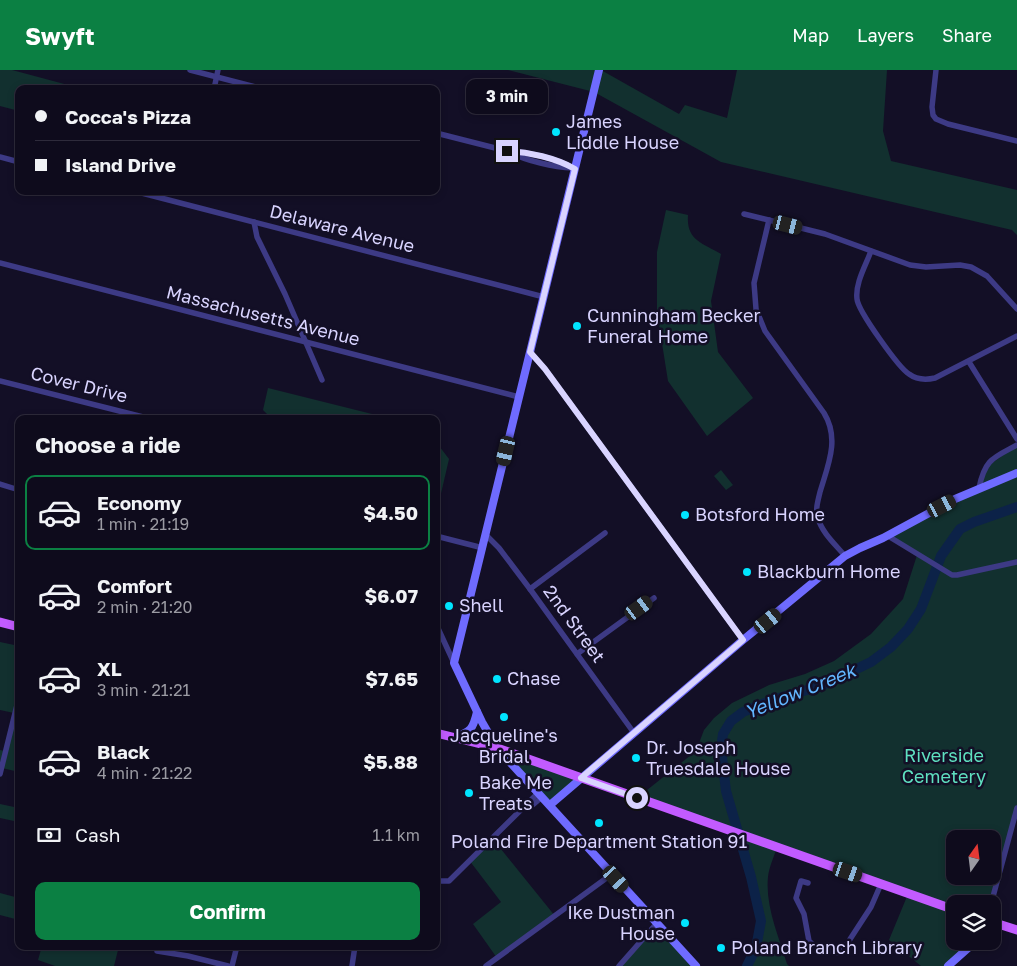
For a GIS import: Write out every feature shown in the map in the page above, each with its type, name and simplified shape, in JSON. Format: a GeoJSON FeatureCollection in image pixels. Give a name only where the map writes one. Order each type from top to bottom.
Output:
{"type":"FeatureCollection","features":[{"type":"Feature","properties":{"kind":"main road"},"geometry":{"type":"LineString","coordinates":[[599,70],[454,663],[477,712],[497,748],[696,966]]}},
{"type":"Feature","properties":{"kind":"main road"},"geometry":{"type":"LineString","coordinates":[[550,806],[743,640],[845,556],[888,536],[930,512],[979,488],[1017,473]]}},
{"type":"Feature","properties":{"kind":"main road"},"geometry":{"type":"LineString","coordinates":[[0,622],[15,626]]}},
{"type":"Feature","properties":{"kind":"main road"},"geometry":{"type":"LineString","coordinates":[[454,737],[472,729],[477,712]]}},
{"type":"Feature","properties":{"kind":"main road"},"geometry":{"type":"LineString","coordinates":[[440,734],[497,748],[946,907]]}},
{"type":"Feature","properties":{"kind":"main road"},"geometry":{"type":"LineString","coordinates":[[1001,925],[1017,930]]}},
{"type":"Feature","properties":{"kind":"main road"},"geometry":{"type":"LineString","coordinates":[[948,966],[966,950]]}},
{"type":"Feature","properties":{"kind":"street"},"geometry":{"type":"LineString","coordinates":[[190,70],[248,85]]}},
{"type":"Feature","properties":{"kind":"street"},"geometry":{"type":"LineString","coordinates":[[215,85],[218,70]]}},
{"type":"Feature","properties":{"kind":"street"},"geometry":{"type":"LineString","coordinates":[[936,70],[932,107],[933,115],[936,119],[948,124],[1017,140]]}},
{"type":"Feature","properties":{"kind":"street"},"geometry":{"type":"LineString","coordinates":[[440,134],[507,151],[519,151],[565,163],[575,169]]}},
{"type":"Feature","properties":{"kind":"street"},"geometry":{"type":"LineString","coordinates":[[0,157],[15,161]]}},
{"type":"Feature","properties":{"kind":"street","name":"Delaware Avenue"},"geometry":{"type":"LineString","coordinates":[[149,195],[544,297]]}},
{"type":"Feature","properties":{"kind":"street"},"geometry":{"type":"LineString","coordinates":[[744,214],[825,234],[900,262],[916,266],[960,265],[977,269],[987,276],[1017,309]]}},
{"type":"Feature","properties":{"kind":"street"},"geometry":{"type":"LineString","coordinates":[[769,220],[754,283],[756,309],[765,331],[830,424],[833,436],[832,450],[817,502],[817,513],[824,530],[845,556]]}},
{"type":"Feature","properties":{"kind":"street"},"geometry":{"type":"LineString","coordinates":[[254,222],[257,237],[322,380]]}},
{"type":"Feature","properties":{"kind":"street"},"geometry":{"type":"LineString","coordinates":[[872,251],[857,288],[858,305],[903,369],[915,378],[930,380],[969,362],[1017,336]]}},
{"type":"Feature","properties":{"kind":"street","name":"Massachusetts Avenue"},"geometry":{"type":"LineString","coordinates":[[0,263],[519,397]]}},
{"type":"Feature","properties":{"kind":"street"},"geometry":{"type":"LineString","coordinates":[[530,352],[545,369],[743,640]]}},
{"type":"Feature","properties":{"kind":"street"},"geometry":{"type":"LineString","coordinates":[[969,362],[1017,439]]}},
{"type":"Feature","properties":{"kind":"street","name":"Cover Drive"},"geometry":{"type":"LineString","coordinates":[[0,381],[135,415]]}},
{"type":"Feature","properties":{"kind":"street"},"geometry":{"type":"LineString","coordinates":[[979,488],[982,473],[987,464],[1017,445]]}},
{"type":"Feature","properties":{"kind":"street"},"geometry":{"type":"LineString","coordinates":[[0,484],[15,489]]}},
{"type":"Feature","properties":{"kind":"street"},"geometry":{"type":"LineString","coordinates":[[530,589],[604,533]]}},
{"type":"Feature","properties":{"kind":"street","name":"2nd Street"},"geometry":{"type":"LineString","coordinates":[[486,535],[499,548],[530,589],[634,733]]}},
{"type":"Feature","properties":{"kind":"street"},"geometry":{"type":"LineString","coordinates":[[888,536],[949,574],[957,575],[1017,562]]}},
{"type":"Feature","properties":{"kind":"street"},"geometry":{"type":"LineString","coordinates":[[440,537],[483,548]]}},
{"type":"Feature","properties":{"kind":"street"},"geometry":{"type":"LineString","coordinates":[[577,654],[654,598]]}},
{"type":"Feature","properties":{"kind":"street"},"geometry":{"type":"LineString","coordinates":[[440,633],[454,663]]}},
{"type":"Feature","properties":{"kind":"street"},"geometry":{"type":"LineString","coordinates":[[0,774],[15,713]]}},
{"type":"Feature","properties":{"kind":"street"},"geometry":{"type":"LineString","coordinates":[[440,882],[449,881],[524,808],[525,804],[540,795]]}},
{"type":"Feature","properties":{"kind":"street"},"geometry":{"type":"LineString","coordinates":[[993,895],[1017,808]]}},
{"type":"Feature","properties":{"kind":"street"},"geometry":{"type":"LineString","coordinates":[[486,966],[612,874]]}},
{"type":"Feature","properties":{"kind":"street"},"geometry":{"type":"LineString","coordinates":[[808,882],[801,882],[796,898],[804,914],[809,941],[815,946],[836,953],[843,950],[871,907],[881,884]]}},
{"type":"Feature","properties":{"kind":"street"},"geometry":{"type":"LineString","coordinates":[[619,966],[657,923]]}},
{"type":"Feature","properties":{"kind":"street"},"geometry":{"type":"LineString","coordinates":[[232,966],[236,950]]}},
{"type":"Feature","properties":{"kind":"street"},"geometry":{"type":"LineString","coordinates":[[352,966],[354,950]]}},
{"type":"Feature","properties":{"kind":"street"},"geometry":{"type":"LineString","coordinates":[[157,951],[188,956],[228,966]]}},
{"type":"Feature","properties":{"kind":"green space"},"geometry":{"type":"Polygon","coordinates":[[[0,70],[12,70],[68,85],[15,85],[15,110],[0,106],[0,70]]]}},
{"type":"Feature","properties":{"kind":"green space"},"geometry":{"type":"Polygon","coordinates":[[[508,70],[601,70],[679,114],[685,105],[727,118],[737,70],[887,70],[883,131],[891,161],[1017,190],[1017,235],[1012,230],[721,162],[594,92],[508,70]]]}},
{"type":"Feature","properties":{"kind":"green space"},"geometry":{"type":"Polygon","coordinates":[[[666,210],[688,215],[690,230],[697,240],[721,254],[711,301],[718,352],[753,398],[707,436],[668,381],[657,312],[657,252],[666,210]]]}},
{"type":"Feature","properties":{"kind":"green space"},"geometry":{"type":"Polygon","coordinates":[[[268,388],[376,415],[268,415],[263,410],[268,388]]]}},
{"type":"Feature","properties":{"kind":"green space","name":"Riverside Cemetery"},"geometry":{"type":"Polygon","coordinates":[[[1017,445],[1017,808],[1001,867],[1001,830],[946,830],[946,885],[996,885],[993,895],[946,895],[946,950],[966,950],[948,966],[921,966],[889,940],[908,894],[777,847],[770,866],[769,899],[777,932],[789,966],[747,966],[756,948],[761,921],[739,834],[637,798],[696,751],[704,730],[714,718],[732,703],[769,685],[805,674],[834,661],[871,634],[903,599],[918,552],[888,536],[979,488],[984,469],[1017,445]]]}},
{"type":"Feature","properties":{"kind":"green space"},"geometry":{"type":"Polygon","coordinates":[[[440,447],[449,459],[440,498],[440,447]]]}},
{"type":"Feature","properties":{"kind":"green space"},"geometry":{"type":"Polygon","coordinates":[[[721,470],[733,485],[726,490],[714,476],[721,470]]]}},
{"type":"Feature","properties":{"kind":"green space"},"geometry":{"type":"Polygon","coordinates":[[[0,642],[15,645],[15,771],[2,768],[0,774],[0,750],[5,751],[14,713],[0,710],[0,642]]]}},
{"type":"Feature","properties":{"kind":"green space"},"geometry":{"type":"Polygon","coordinates":[[[497,748],[581,778],[550,805],[497,748]]]}},
{"type":"Feature","properties":{"kind":"green space"},"geometry":{"type":"Polygon","coordinates":[[[0,804],[15,807],[15,822],[0,818],[0,804]]]}},
{"type":"Feature","properties":{"kind":"green space"},"geometry":{"type":"Polygon","coordinates":[[[492,838],[555,916],[497,958],[473,924],[501,902],[469,860],[492,838]]]}},
{"type":"Feature","properties":{"kind":"green space"},"geometry":{"type":"Polygon","coordinates":[[[0,893],[15,897],[15,919],[0,915],[0,893]]]}},
{"type":"Feature","properties":{"kind":"green space"},"geometry":{"type":"Polygon","coordinates":[[[657,923],[696,966],[619,966],[657,923]]]}},
{"type":"Feature","properties":{"kind":"green space"},"geometry":{"type":"Polygon","coordinates":[[[41,950],[118,950],[114,966],[55,966],[38,960],[41,950]]]}},
{"type":"Feature","properties":{"kind":"green space"},"geometry":{"type":"Polygon","coordinates":[[[151,950],[174,950],[173,954],[151,950]]]}},
{"type":"Feature","properties":{"kind":"waterway","name":"Yellow Creek"},"geometry":{"type":"LineString","coordinates":[[747,966],[756,948],[761,921],[751,877],[726,791],[721,748],[723,734],[731,721],[743,712],[772,700],[821,686],[871,662],[891,647],[908,629],[921,609],[941,556],[960,529],[1017,507]]}},
{"type":"Feature","properties":{"kind":"place","name":"James Liddle House"},"geometry":{"type":"Point","coordinates":[556,132]}},
{"type":"Feature","properties":{"kind":"place","name":"Cunningham Becker Funeral Home"},"geometry":{"type":"Point","coordinates":[577,326]}},
{"type":"Feature","properties":{"kind":"place","name":"Botsford Home"},"geometry":{"type":"Point","coordinates":[685,515]}},
{"type":"Feature","properties":{"kind":"place","name":"Blackburn Home"},"geometry":{"type":"Point","coordinates":[747,572]}},
{"type":"Feature","properties":{"kind":"place","name":"Shell"},"geometry":{"type":"Point","coordinates":[449,606]}},
{"type":"Feature","properties":{"kind":"place","name":"Chase"},"geometry":{"type":"Point","coordinates":[497,679]}},
{"type":"Feature","properties":{"kind":"place","name":"Jacqueline's Bridal"},"geometry":{"type":"Point","coordinates":[504,717]}},
{"type":"Feature","properties":{"kind":"place","name":"Dr. Joseph Truesdale House"},"geometry":{"type":"Point","coordinates":[636,758]}},
{"type":"Feature","properties":{"kind":"place","name":"Bake Me Treats"},"geometry":{"type":"Point","coordinates":[469,793]}},
{"type":"Feature","properties":{"kind":"place","name":"Poland Fire Department Station 91"},"geometry":{"type":"Point","coordinates":[599,823]}},
{"type":"Feature","properties":{"kind":"place","name":"Ike Dustman House"},"geometry":{"type":"Point","coordinates":[685,923]}},
{"type":"Feature","properties":{"kind":"place","name":"Poland Branch Library"},"geometry":{"type":"Point","coordinates":[721,948]}},
{"type":"Feature","properties":{"kind":"route"},"geometry":{"type":"LineString","coordinates":[[507,151],[519,151],[565,163],[575,169],[530,352],[545,369],[743,640],[581,778],[637,798]]}}]}
